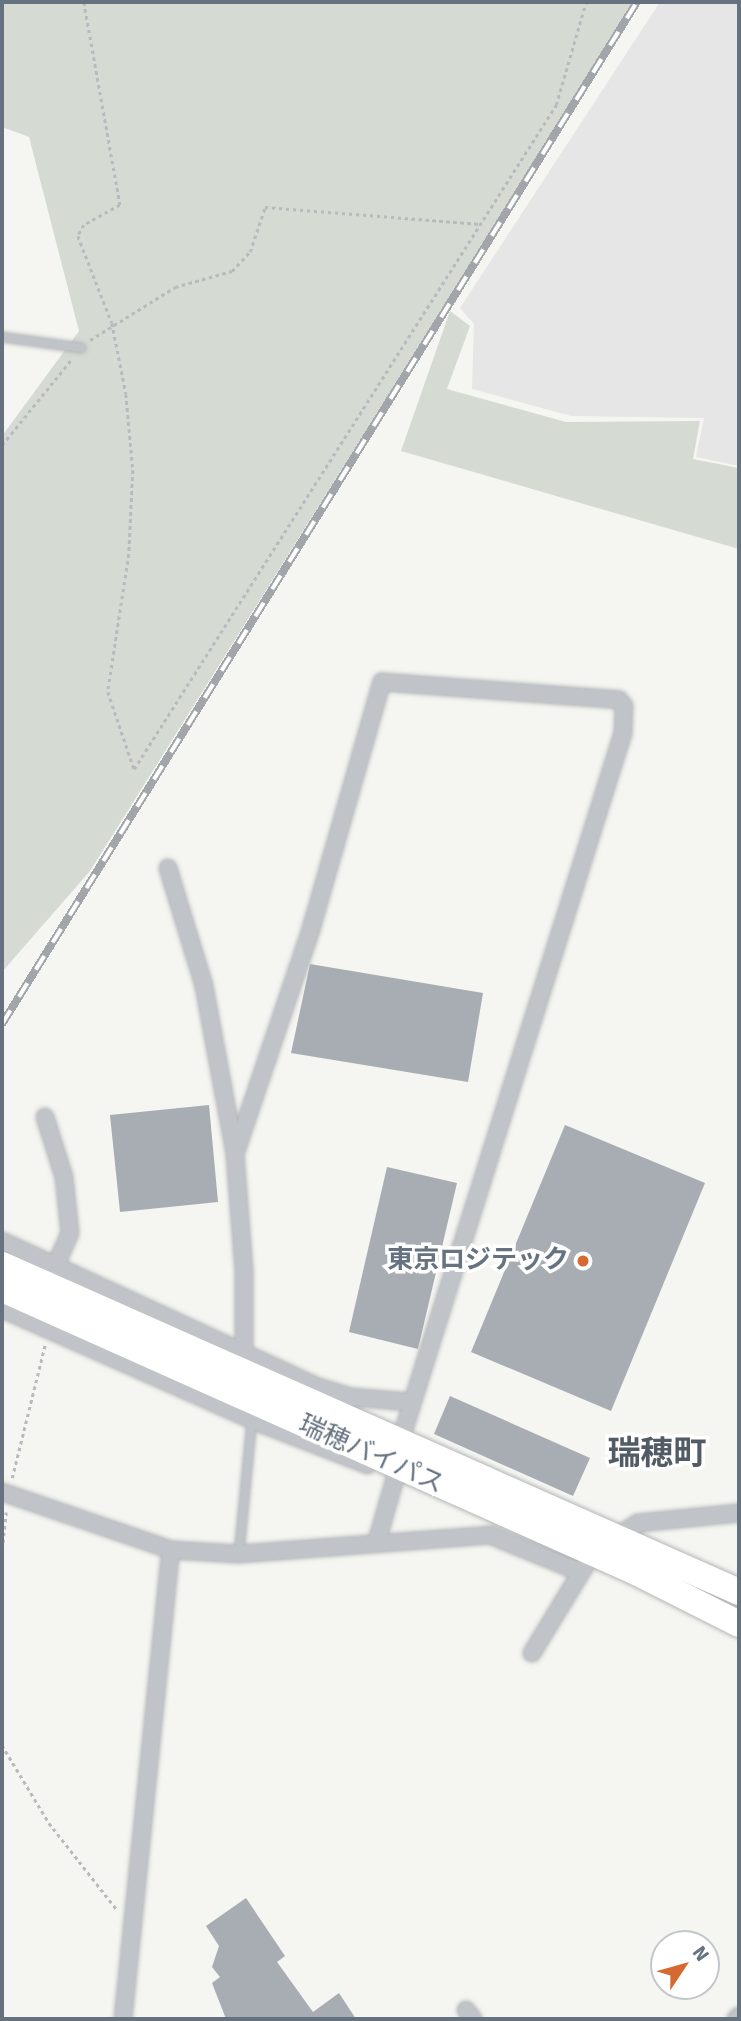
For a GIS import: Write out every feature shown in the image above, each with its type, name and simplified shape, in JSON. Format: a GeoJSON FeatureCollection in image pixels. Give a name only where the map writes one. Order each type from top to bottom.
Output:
{"type":"FeatureCollection","features":[{"type":"Feature","properties":{"kind":"highway","name":"瑞穂バイパス"},"geometry":{"type":"LineString","coordinates":[[2,1265],[113,1326],[407,1476],[588,1564],[739,1625]]}},
{"type":"Feature","properties":{"kind":"highway","name":"瑞穂バイパス"},"geometry":{"type":"LineString","coordinates":[[2,1289],[113,1326],[401,1440],[739,1592]]}},
{"type":"Feature","properties":{"kind":"street"},"geometry":{"type":"LineString","coordinates":[[235,1154],[312,929],[382,682],[619,700],[624,706],[623,733],[410,1402],[401,1440]]}},
{"type":"Feature","properties":{"kind":"street"},"geometry":{"type":"LineString","coordinates":[[168,868],[204,986],[235,1154],[244,1271],[244,1354]]}},
{"type":"Feature","properties":{"kind":"street"},"geometry":{"type":"LineString","coordinates":[[46,1116],[64,1177],[71,1234],[55,1266]]}},
{"type":"Feature","properties":{"kind":"street"},"geometry":{"type":"LineString","coordinates":[[2,1241],[244,1354],[351,1397],[410,1402]]}},
{"type":"Feature","properties":{"kind":"street"},"geometry":{"type":"LineString","coordinates":[[2,1309],[252,1420],[407,1476],[377,1541]]}},
{"type":"Feature","properties":{"kind":"street"},"geometry":{"type":"LineString","coordinates":[[5,1492],[172,1550],[239,1554],[377,1541],[491,1535],[588,1564]]}},
{"type":"Feature","properties":{"kind":"street"},"geometry":{"type":"LineString","coordinates":[[533,1653],[588,1564],[617,1535],[638,1523],[739,1513]]}},
{"type":"Feature","properties":{"kind":"street"},"geometry":{"type":"LineString","coordinates":[[123,2019],[172,1550]]}},
{"type":"Feature","properties":{"kind":"lane"},"geometry":{"type":"LineString","coordinates":[[2,337],[80,348]]}},
{"type":"Feature","properties":{"kind":"lane"},"geometry":{"type":"LineString","coordinates":[[239,1554],[252,1420]]}},
{"type":"Feature","properties":{"kind":"path"},"geometry":{"type":"LineString","coordinates":[[84,2],[120,205],[84,225],[78,236],[112,323],[133,470],[129,554],[108,692],[134,769],[556,105],[586,2]]}},
{"type":"Feature","properties":{"kind":"path"},"geometry":{"type":"LineString","coordinates":[[2,445],[80,348],[112,323],[175,287],[232,271],[250,252],[265,207],[480,224]]}},
{"type":"Feature","properties":{"kind":"path"},"geometry":{"type":"LineString","coordinates":[[2,1550],[5,1492],[48,1331]]}},
{"type":"Feature","properties":{"kind":"path"},"geometry":{"type":"LineString","coordinates":[[2,1745],[49,1823],[131,1927]]}},
{"type":"Feature","properties":{"kind":"shaded area"},"geometry":{"type":"Polygon","coordinates":[[[2,2],[635,2],[90,871],[2,972],[2,436],[79,331],[29,137],[2,127],[2,2]]]}},
{"type":"Feature","properties":{"kind":"shaded area"},"geometry":{"type":"Polygon","coordinates":[[[660,2],[739,2],[739,466],[696,457],[704,418],[571,416],[472,389],[474,324],[460,308],[660,2]]]}},
{"type":"Feature","properties":{"kind":"shaded area"},"geometry":{"type":"Polygon","coordinates":[[[450,311],[470,326],[447,389],[566,422],[700,421],[693,459],[739,468],[739,549],[401,451],[450,311]]]}},
{"type":"Feature","properties":{"kind":"building"},"geometry":{"type":"Polygon","coordinates":[[[310,964],[483,993],[468,1082],[291,1053],[310,964]]]}},
{"type":"Feature","properties":{"kind":"building"},"geometry":{"type":"Polygon","coordinates":[[[209,1105],[218,1202],[120,1212],[110,1115],[209,1105]]]}},
{"type":"Feature","properties":{"kind":"building"},"geometry":{"type":"Polygon","coordinates":[[[565,1125],[705,1183],[611,1411],[471,1352],[565,1125]]]}},
{"type":"Feature","properties":{"kind":"building"},"geometry":{"type":"Polygon","coordinates":[[[387,1167],[457,1183],[418,1349],[349,1332],[387,1167]]]}},
{"type":"Feature","properties":{"kind":"building"},"geometry":{"type":"Polygon","coordinates":[[[450,1396],[590,1458],[573,1496],[434,1434],[450,1396]]]}},
{"type":"Feature","properties":{"kind":"building"},"geometry":{"type":"Polygon","coordinates":[[[246,1898],[285,1956],[277,1962],[313,2012],[339,1993],[356,2019],[226,2019],[212,1983],[220,1977],[212,1967],[219,1946],[206,1926],[246,1898]]]}},
{"type":"Feature","properties":{"kind":"railway"},"geometry":{"type":"LineString","coordinates":[[2,1024],[637,2]]}},
{"type":"Feature","properties":{"kind":"place","name":"東京ロジテック"},"geometry":{"type":"Point","coordinates":[583,1261]}},
{"type":"Feature","properties":{"kind":"district","name":"瑞穂町"},"geometry":{"type":"Point","coordinates":[657,1454]}}]}
